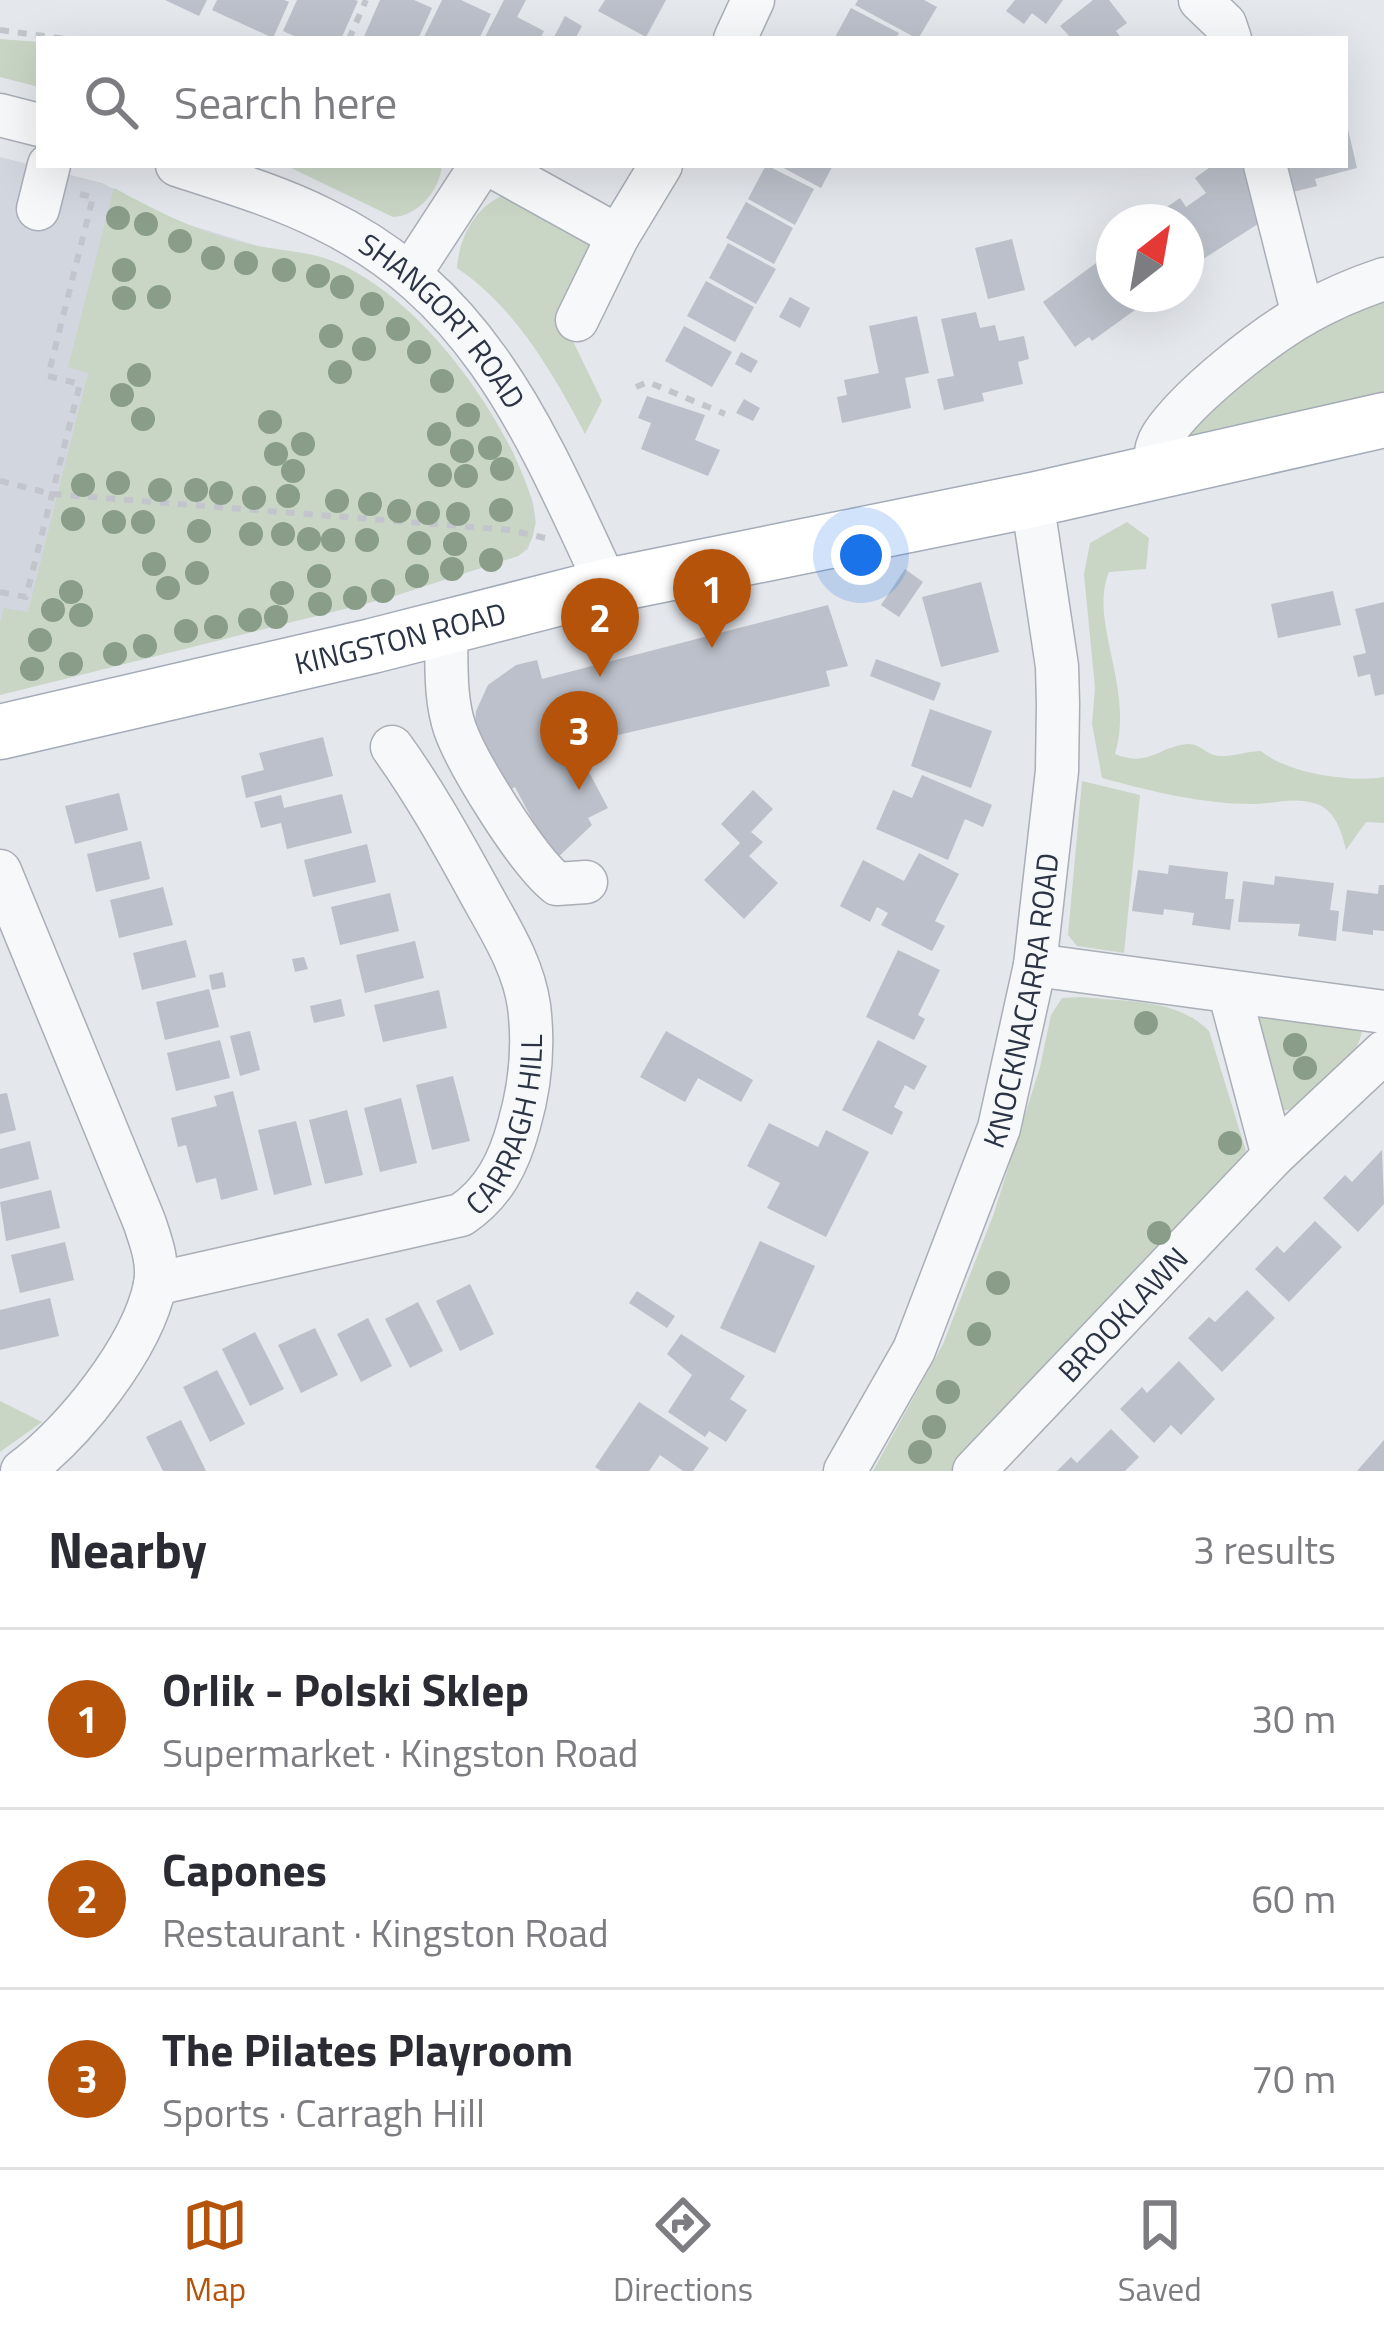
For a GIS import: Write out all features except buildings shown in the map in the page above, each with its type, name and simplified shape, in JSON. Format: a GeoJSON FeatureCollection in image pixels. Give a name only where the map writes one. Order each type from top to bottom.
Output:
{"type":"FeatureCollection","features":[{"type":"Feature","properties":{"kind":"main road","name":"KINGSTON ROAD"},"geometry":{"type":"LineString","coordinates":[[0,732],[607,586],[1032,500],[1384,419]]}},
{"type":"Feature","properties":{"kind":"street"},"geometry":{"type":"LineString","coordinates":[[736,36],[753,0]]}},
{"type":"Feature","properties":{"kind":"street"},"geometry":{"type":"LineString","coordinates":[[1200,0],[1225,24],[1229,36]]}},
{"type":"Feature","properties":{"kind":"street"},"geometry":{"type":"LineString","coordinates":[[0,115],[36,124]]}},
{"type":"Feature","properties":{"kind":"street","name":"SHANGORT ROAD"},"geometry":{"type":"LineString","coordinates":[[185,168],[323,219],[410,274],[444,303],[502,376],[543,449],[607,586]]}},
{"type":"Feature","properties":{"kind":"street"},"geometry":{"type":"LineString","coordinates":[[410,274],[483,168]]}},
{"type":"Feature","properties":{"kind":"street"},"geometry":{"type":"LineString","coordinates":[[491,168],[618,236]]}},
{"type":"Feature","properties":{"kind":"street"},"geometry":{"type":"LineString","coordinates":[[577,320],[618,236],[659,168]]}},
{"type":"Feature","properties":{"kind":"street"},"geometry":{"type":"LineString","coordinates":[[1266,168],[1303,315]]}},
{"type":"Feature","properties":{"kind":"street"},"geometry":{"type":"LineString","coordinates":[[38,209],[63,174]]}},
{"type":"Feature","properties":{"kind":"street"},"geometry":{"type":"LineString","coordinates":[[1156,472],[1159,440],[1174,422],[1270,336],[1303,315],[1384,279]]}},
{"type":"Feature","properties":{"kind":"street","name":"KNOCKNACARRA ROAD"},"geometry":{"type":"LineString","coordinates":[[845,1471],[914,1350],[999,1128],[1035,965],[1057,771],[1058,666],[1032,500]]}},
{"type":"Feature","properties":{"kind":"street"},"geometry":{"type":"LineString","coordinates":[[446,627],[447,688],[455,729],[521,844],[544,874],[557,884],[586,882]]}},
{"type":"Feature","properties":{"kind":"street","name":"CARRAGH HILL"},"geometry":{"type":"LineString","coordinates":[[155,1284],[461,1215],[487,1194],[508,1160],[529,1079],[526,992],[508,945],[425,793],[392,747]]}},
{"type":"Feature","properties":{"kind":"street"},"geometry":{"type":"LineString","coordinates":[[0,871],[154,1250],[155,1284],[132,1338],[93,1401],[59,1442],[22,1471]]}},
{"type":"Feature","properties":{"kind":"street"},"geometry":{"type":"LineString","coordinates":[[1035,965],[1384,1012]]}},
{"type":"Feature","properties":{"kind":"street"},"geometry":{"type":"LineString","coordinates":[[1230,994],[1273,1156]]}},
{"type":"Feature","properties":{"kind":"street","name":"BROOKLAWN"},"geometry":{"type":"LineString","coordinates":[[974,1471],[1273,1156],[1384,1052]]}},
{"type":"Feature","properties":{"kind":"path"},"geometry":{"type":"LineString","coordinates":[[350,36],[366,0]]}},
{"type":"Feature","properties":{"kind":"path"},"geometry":{"type":"LineString","coordinates":[[0,30],[44,36]]}},
{"type":"Feature","properties":{"kind":"path"},"geometry":{"type":"LineString","coordinates":[[0,592],[26,597],[80,384],[48,376],[93,197],[73,193],[63,174]]}},
{"type":"Feature","properties":{"kind":"path"},"geometry":{"type":"LineString","coordinates":[[636,387],[648,382],[725,414]]}},
{"type":"Feature","properties":{"kind":"path"},"geometry":{"type":"LineString","coordinates":[[0,482],[52,494],[510,530],[552,540]]}},
{"type":"Feature","properties":{"kind":"shaded area"},"geometry":{"type":"Polygon","coordinates":[[[0,157],[102,183],[180,222],[258,246],[329,260],[369,281],[434,338],[490,412],[513,452],[533,502],[536,523],[528,549],[518,556],[388,598],[0,695],[0,157]]]}},
{"type":"Feature","properties":{"kind":"green space"},"geometry":{"type":"Polygon","coordinates":[[[0,39],[36,42],[36,86],[0,77],[0,39]]]}},
{"type":"Feature","properties":{"kind":"green space"},"geometry":{"type":"Polygon","coordinates":[[[291,168],[441,168],[426,200],[411,212],[393,217],[291,168]]]}},
{"type":"Feature","properties":{"kind":"green space"},"geometry":{"type":"Polygon","coordinates":[[[114,188],[220,236],[330,260],[390,295],[444,348],[508,442],[535,517],[527,548],[518,556],[388,598],[0,695],[0,623],[4,608],[28,612],[88,373],[68,367],[114,188]]]}},
{"type":"Feature","properties":{"kind":"green space"},"geometry":{"type":"Polygon","coordinates":[[[502,196],[513,198],[589,245],[568,331],[602,401],[585,434],[515,322],[457,268],[470,226],[483,208],[502,196]]]}},
{"type":"Feature","properties":{"kind":"green space"},"geometry":{"type":"Polygon","coordinates":[[[1384,296],[1384,393],[1186,439],[1186,427],[1288,342],[1384,296]]]}},
{"type":"Feature","properties":{"kind":"green space"},"geometry":{"type":"Polygon","coordinates":[[[1127,522],[1149,538],[1146,569],[1109,572],[1104,591],[1120,705],[1115,754],[1137,759],[1192,744],[1219,756],[1261,751],[1286,765],[1320,774],[1384,777],[1384,823],[1366,822],[1346,850],[1333,817],[1317,804],[1214,802],[1102,778],[1092,724],[1095,688],[1084,574],[1090,543],[1127,522]]]}},
{"type":"Feature","properties":{"kind":"green space"},"geometry":{"type":"Polygon","coordinates":[[[1082,781],[1140,795],[1124,953],[1077,946],[1068,935],[1082,781]]]}},
{"type":"Feature","properties":{"kind":"green space"},"geometry":{"type":"Polygon","coordinates":[[[1062,998],[1166,1007],[1209,1031],[1246,1151],[1231,1179],[951,1471],[873,1471],[943,1344],[994,1213],[1040,1067],[1051,1015],[1062,998]]]}},
{"type":"Feature","properties":{"kind":"green space"},"geometry":{"type":"Polygon","coordinates":[[[1252,1014],[1362,1028],[1360,1040],[1335,1073],[1293,1109],[1280,1111],[1252,1014]]]}},
{"type":"Feature","properties":{"kind":"green space"},"geometry":{"type":"Polygon","coordinates":[[[0,1401],[42,1422],[0,1452],[0,1401]]]}},
{"type":"Feature","properties":{"kind":"place","name":"Orlik - Polski Sklep"},"geometry":{"type":"Point","coordinates":[712,648]}},
{"type":"Feature","properties":{"kind":"place","name":"Capones"},"geometry":{"type":"Point","coordinates":[600,677]}},
{"type":"Feature","properties":{"kind":"place","name":"The Pilates Playroom"},"geometry":{"type":"Point","coordinates":[579,790]}}]}
